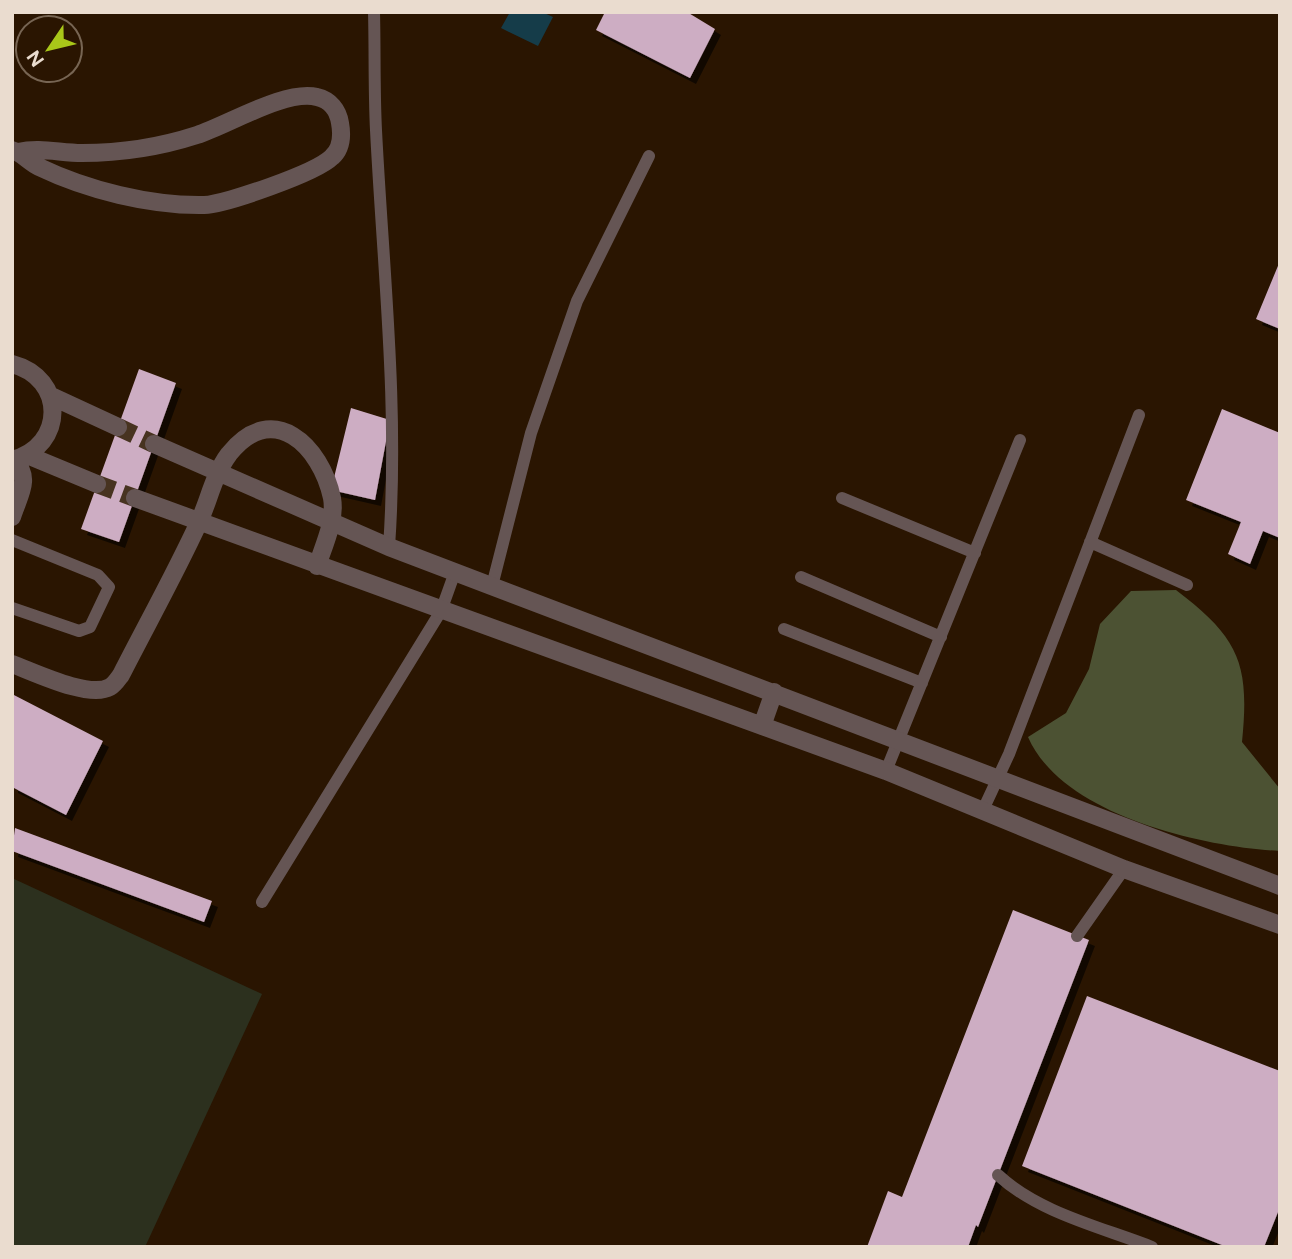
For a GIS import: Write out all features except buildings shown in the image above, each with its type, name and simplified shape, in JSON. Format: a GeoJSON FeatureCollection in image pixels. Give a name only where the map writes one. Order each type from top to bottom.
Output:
{"type":"FeatureCollection","features":[{"type":"Feature","properties":{"kind":"street"},"geometry":{"type":"LineString","coordinates":[[298,96],[317,97],[330,102],[339,115],[342,131],[340,147],[332,157],[316,168],[252,193],[207,205],[165,203],[79,183],[39,167],[15,151],[32,149],[113,152],[153,146],[196,135],[298,96]]}},
{"type":"Feature","properties":{"kind":"street"},"geometry":{"type":"LineString","coordinates":[[12,364],[34,374],[51,396],[118,427]]}},
{"type":"Feature","properties":{"kind":"street"},"geometry":{"type":"LineString","coordinates":[[18,459],[47,436],[53,410],[51,396]]}},
{"type":"Feature","properties":{"kind":"street"},"geometry":{"type":"LineString","coordinates":[[12,664],[83,690],[99,691],[110,687],[121,675],[199,522],[218,473],[229,454],[251,433],[278,429],[300,438],[321,471],[332,499],[331,522],[317,566]]}},
{"type":"Feature","properties":{"kind":"street"},"geometry":{"type":"LineString","coordinates":[[154,444],[390,547],[1280,886]]}},
{"type":"Feature","properties":{"kind":"street"},"geometry":{"type":"LineString","coordinates":[[18,459],[97,484]]}},
{"type":"Feature","properties":{"kind":"street"},"geometry":{"type":"LineString","coordinates":[[12,517],[26,478],[18,459]]}},
{"type":"Feature","properties":{"kind":"street"},"geometry":{"type":"LineString","coordinates":[[135,498],[886,771],[1124,869],[1280,925]]}},
{"type":"Feature","properties":{"kind":"street"},"geometry":{"type":"LineString","coordinates":[[762,726],[774,692]]}},
{"type":"Feature","properties":{"kind":"lane"},"geometry":{"type":"LineString","coordinates":[[374,12],[376,129],[391,340],[393,499],[390,547]]}},
{"type":"Feature","properties":{"kind":"lane"},"geometry":{"type":"LineString","coordinates":[[492,586],[531,433],[577,302],[649,156]]}},
{"type":"Feature","properties":{"kind":"lane"},"geometry":{"type":"LineString","coordinates":[[983,810],[999,778],[1139,415]]}},
{"type":"Feature","properties":{"kind":"lane"},"geometry":{"type":"LineString","coordinates":[[886,771],[1020,440]]}},
{"type":"Feature","properties":{"kind":"lane"},"geometry":{"type":"LineString","coordinates":[[842,498],[975,553]]}},
{"type":"Feature","properties":{"kind":"lane"},"geometry":{"type":"LineString","coordinates":[[12,540],[99,575],[110,587],[90,627],[79,631],[12,608]]}},
{"type":"Feature","properties":{"kind":"lane"},"geometry":{"type":"LineString","coordinates":[[1090,542],[1187,585]]}},
{"type":"Feature","properties":{"kind":"lane"},"geometry":{"type":"LineString","coordinates":[[262,902],[441,611],[455,572]]}},
{"type":"Feature","properties":{"kind":"lane"},"geometry":{"type":"LineString","coordinates":[[801,576],[941,637]]}},
{"type":"Feature","properties":{"kind":"lane"},"geometry":{"type":"LineString","coordinates":[[784,629],[922,683]]}},
{"type":"Feature","properties":{"kind":"lane"},"geometry":{"type":"LineString","coordinates":[[1077,936],[1124,869]]}},
{"type":"Feature","properties":{"kind":"lane"},"geometry":{"type":"LineString","coordinates":[[999,1175],[1015,1190],[1037,1202],[1152,1247]]}},
{"type":"Feature","properties":{"kind":"green space"},"geometry":{"type":"Polygon","coordinates":[[[1176,590],[1214,623],[1236,654],[1244,692],[1242,742],[1280,789],[1280,851],[1248,848],[1175,834],[1102,806],[1071,787],[1045,764],[1028,737],[1066,713],[1089,669],[1100,624],[1131,591],[1176,590]]]}},
{"type":"Feature","properties":{"kind":"green space"},"geometry":{"type":"Polygon","coordinates":[[[12,878],[262,994],[145,1247],[12,1247],[12,878]]]}},
{"type":"Feature","properties":{"kind":"water"},"geometry":{"type":"Polygon","coordinates":[[[510,12],[542,12],[553,17],[538,46],[501,28],[510,12]]]}},
{"type":"Feature","properties":{"kind":"tunnel"},"geometry":{"type":"LineString","coordinates":[[118,427],[154,444]]}},
{"type":"Feature","properties":{"kind":"tunnel"},"geometry":{"type":"LineString","coordinates":[[97,484],[135,498]]}}]}
